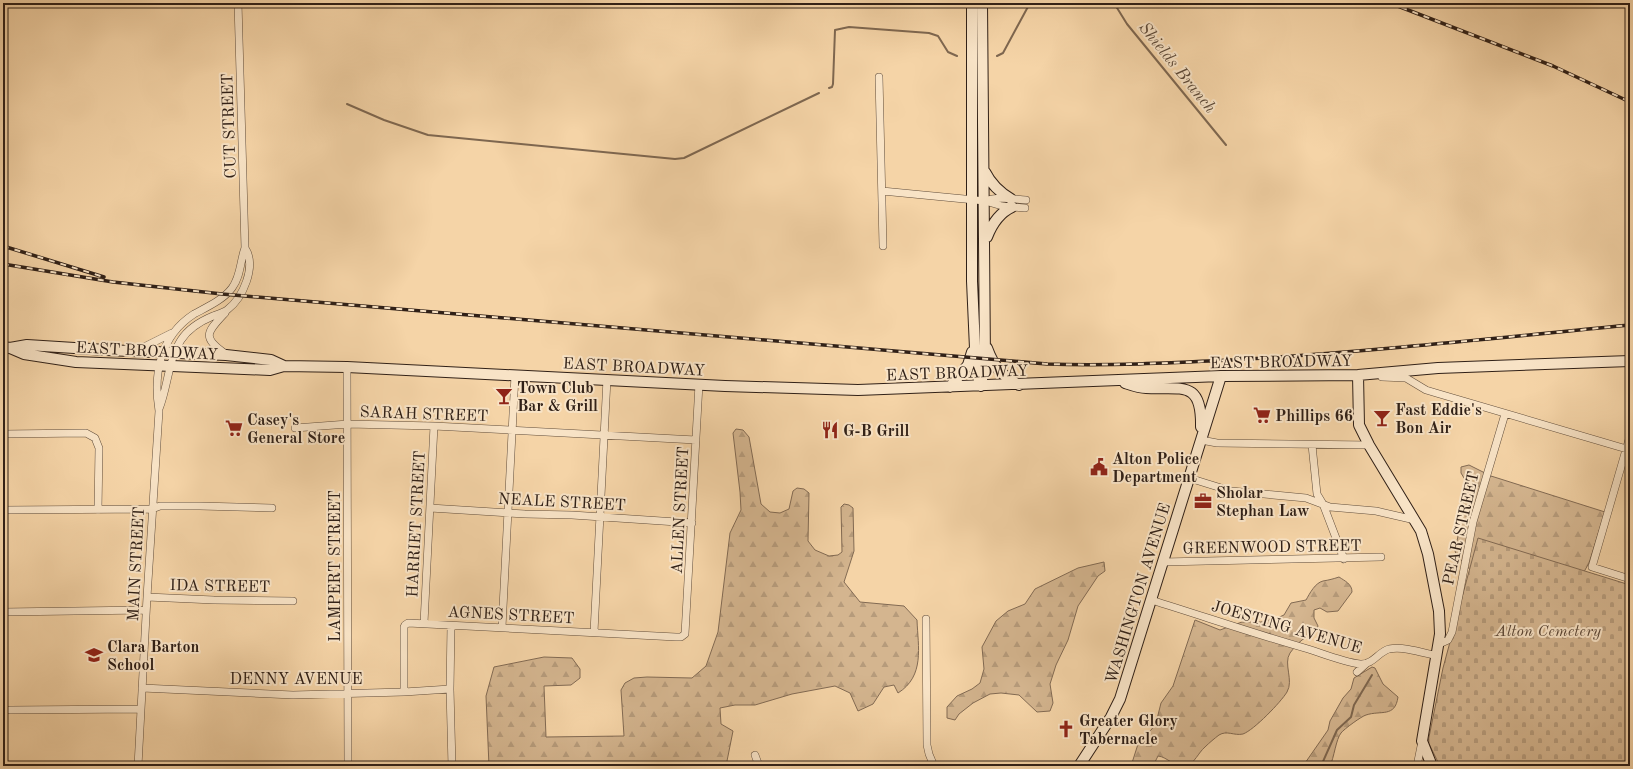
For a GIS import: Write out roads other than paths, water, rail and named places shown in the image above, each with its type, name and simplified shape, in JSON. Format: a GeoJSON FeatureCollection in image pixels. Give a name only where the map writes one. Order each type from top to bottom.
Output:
{"type":"FeatureCollection","features":[{"type":"Feature","properties":{"kind":"main road"},"geometry":{"type":"LineString","coordinates":[[972,3],[972,281],[976,371],[981,386]]}},
{"type":"Feature","properties":{"kind":"main road"},"geometry":{"type":"LineString","coordinates":[[981,386],[985,367],[985,201],[982,3]]}},
{"type":"Feature","properties":{"kind":"main road"},"geometry":{"type":"LineString","coordinates":[[984,170],[996,188],[1012,203],[995,220],[985,241]]}},
{"type":"Feature","properties":{"kind":"main road"},"geometry":{"type":"LineString","coordinates":[[985,343],[998,370],[1009,379],[1019,384]]}},
{"type":"Feature","properties":{"kind":"main road"},"geometry":{"type":"LineString","coordinates":[[950,387],[968,365],[974,344]]}},
{"type":"Feature","properties":{"kind":"main road","name":"EAST BROADWAY"},"geometry":{"type":"LineString","coordinates":[[7,348],[27,345],[134,352],[160,359]]}},
{"type":"Feature","properties":{"kind":"main road","name":"EAST BROADWAY"},"geometry":{"type":"LineString","coordinates":[[7,348],[24,354],[56,360],[160,359],[270,370],[284,366],[347,366],[607,380],[858,390],[1221,376],[1358,375],[1438,368],[1630,362]]}},
{"type":"Feature","properties":{"kind":"main road","name":"EAST BROADWAY"},"geometry":{"type":"LineString","coordinates":[[172,360],[228,356],[271,360],[284,366]]}},
{"type":"Feature","properties":{"kind":"main road"},"geometry":{"type":"LineString","coordinates":[[1358,375],[1358,418],[1360,425],[1369,445],[1415,520],[1424,538],[1435,590],[1440,624],[1439,644],[1422,741],[1432,766]]}},
{"type":"Feature","properties":{"kind":"main road","name":"WASHINGTON AVENUE"},"geometry":{"type":"LineString","coordinates":[[1079,766],[1120,699],[1221,376]]}},
{"type":"Feature","properties":{"kind":"main road"},"geometry":{"type":"LineString","coordinates":[[1115,380],[1145,388],[1176,387],[1193,394],[1197,397],[1201,407],[1201,440]]}},
{"type":"Feature","properties":{"kind":"street","name":"CUT STREET"},"geometry":{"type":"LineString","coordinates":[[160,359],[172,333],[180,325],[191,316],[215,302],[232,288],[239,274],[242,255],[245,248],[238,3]]}},
{"type":"Feature","properties":{"kind":"street"},"geometry":{"type":"LineString","coordinates":[[879,77],[883,246]]}},
{"type":"Feature","properties":{"kind":"street"},"geometry":{"type":"LineString","coordinates":[[882,191],[985,201],[992,204],[1012,203],[1026,200]]}},
{"type":"Feature","properties":{"kind":"street"},"geometry":{"type":"LineString","coordinates":[[1012,203],[1025,208]]}},
{"type":"Feature","properties":{"kind":"street","name":"CUT STREET"},"geometry":{"type":"LineString","coordinates":[[228,356],[215,347],[209,339],[209,334],[210,330],[240,296],[247,279],[250,264],[249,254],[245,248]]}},
{"type":"Feature","properties":{"kind":"street","name":"CUT STREET"},"geometry":{"type":"LineString","coordinates":[[172,360],[180,341],[191,328],[212,316],[226,311]]}},
{"type":"Feature","properties":{"kind":"street"},"geometry":{"type":"LineString","coordinates":[[134,352],[172,333]]}},
{"type":"Feature","properties":{"kind":"street","name":"MAIN STREET"},"geometry":{"type":"LineString","coordinates":[[138,766],[146,597],[159,411],[156,395],[160,359]]}},
{"type":"Feature","properties":{"kind":"street","name":"MAIN STREET"},"geometry":{"type":"LineString","coordinates":[[159,411],[165,395],[172,360]]}},
{"type":"Feature","properties":{"kind":"street","name":"LAMPERT STREET"},"geometry":{"type":"LineString","coordinates":[[347,366],[348,766]]}},
{"type":"Feature","properties":{"kind":"street"},"geometry":{"type":"LineString","coordinates":[[502,627],[515,375]]}},
{"type":"Feature","properties":{"kind":"street"},"geometry":{"type":"LineString","coordinates":[[1358,375],[1406,378],[1431,391],[1628,450]]}},
{"type":"Feature","properties":{"kind":"street"},"geometry":{"type":"LineString","coordinates":[[594,632],[607,380]]}},
{"type":"Feature","properties":{"kind":"street","name":"ALLEN STREET"},"geometry":{"type":"LineString","coordinates":[[683,636],[686,630],[699,384]]}},
{"type":"Feature","properties":{"kind":"street","name":"PEAR STREET"},"geometry":{"type":"LineString","coordinates":[[1439,644],[1448,640],[1452,632],[1472,522],[1506,414]]}},
{"type":"Feature","properties":{"kind":"street","name":"SARAH STREET"},"geometry":{"type":"LineString","coordinates":[[295,428],[348,424],[434,426],[696,440]]}},
{"type":"Feature","properties":{"kind":"street","name":"HARRIET STREET"},"geometry":{"type":"LineString","coordinates":[[424,623],[434,426]]}},
{"type":"Feature","properties":{"kind":"street"},"geometry":{"type":"LineString","coordinates":[[3,434],[86,433],[94,438],[99,448],[98,510]]}},
{"type":"Feature","properties":{"kind":"street"},"geometry":{"type":"LineString","coordinates":[[1630,436],[1628,450],[1592,568],[1630,579]]}},
{"type":"Feature","properties":{"kind":"street"},"geometry":{"type":"LineString","coordinates":[[1201,440],[1217,443],[1369,445]]}},
{"type":"Feature","properties":{"kind":"street"},"geometry":{"type":"LineString","coordinates":[[1312,445],[1317,494],[1323,504],[1344,559]]}},
{"type":"Feature","properties":{"kind":"street"},"geometry":{"type":"LineString","coordinates":[[1189,478],[1231,491],[1306,498],[1339,508],[1376,511],[1415,520]]}},
{"type":"Feature","properties":{"kind":"street"},"geometry":{"type":"LineString","coordinates":[[3,510],[152,509],[160,506],[272,508]]}},
{"type":"Feature","properties":{"kind":"street","name":"NEALE STREET"},"geometry":{"type":"LineString","coordinates":[[430,508],[692,523]]}},
{"type":"Feature","properties":{"kind":"street","name":"GREENWOOD STREET"},"geometry":{"type":"LineString","coordinates":[[1163,562],[1381,557]]}},
{"type":"Feature","properties":{"kind":"street","name":"IDA STREET"},"geometry":{"type":"LineString","coordinates":[[146,597],[293,601]]}},
{"type":"Feature","properties":{"kind":"street","name":"JOESTING AVENUE"},"geometry":{"type":"LineString","coordinates":[[1151,600],[1293,645],[1356,663],[1368,663],[1384,651],[1391,649],[1399,649],[1437,656]]}},
{"type":"Feature","properties":{"kind":"street"},"geometry":{"type":"LineString","coordinates":[[3,612],[146,610]]}},
{"type":"Feature","properties":{"kind":"street"},"geometry":{"type":"LineString","coordinates":[[926,619],[927,745],[934,766]]}},
{"type":"Feature","properties":{"kind":"street","name":"AGNES STREET"},"geometry":{"type":"LineString","coordinates":[[404,692],[404,627],[408,623],[676,637],[683,636]]}},
{"type":"Feature","properties":{"kind":"street"},"geometry":{"type":"LineString","coordinates":[[451,626],[450,689],[452,766]]}},
{"type":"Feature","properties":{"kind":"street"},"geometry":{"type":"LineString","coordinates":[[1357,672],[1368,663]]}},
{"type":"Feature","properties":{"kind":"street","name":"DENNY AVENUE"},"geometry":{"type":"LineString","coordinates":[[142,688],[293,695],[404,692],[450,689]]}},
{"type":"Feature","properties":{"kind":"street"},"geometry":{"type":"LineString","coordinates":[[10,710],[140,710]]}},
{"type":"Feature","properties":{"kind":"street"},"geometry":{"type":"LineString","coordinates":[[1417,766],[1422,741]]}},
{"type":"Feature","properties":{"kind":"street"},"geometry":{"type":"LineString","coordinates":[[755,755],[759,766]]}},
{"type":"Feature","properties":{"kind":"waterway"},"geometry":{"type":"LineString","coordinates":[[997,56],[1003,53],[1030,3]]}},
{"type":"Feature","properties":{"kind":"waterway","name":"Shields Branch"},"geometry":{"type":"LineString","coordinates":[[1114,3],[1127,24],[1226,145]]}},
{"type":"Feature","properties":{"kind":"waterway"},"geometry":{"type":"LineString","coordinates":[[829,88],[832,87],[833,84],[835,30],[849,27],[929,33],[938,36],[948,52],[957,56]]}},
{"type":"Feature","properties":{"kind":"waterway"},"geometry":{"type":"LineString","coordinates":[[347,104],[384,120],[428,135],[675,159],[684,158],[819,93]]}},
{"type":"Feature","properties":{"kind":"waterway","name":"Shields Branch"},"geometry":{"type":"LineString","coordinates":[[1321,766],[1337,730],[1351,717],[1354,705],[1372,675]]}},
{"type":"Feature","properties":{"kind":"railway"},"geometry":{"type":"LineString","coordinates":[[1390,3],[1553,66],[1630,102]]}},
{"type":"Feature","properties":{"kind":"railway"},"geometry":{"type":"LineString","coordinates":[[3,246],[104,277]]}},
{"type":"Feature","properties":{"kind":"railway"},"geometry":{"type":"LineString","coordinates":[[3,264],[113,282],[222,294],[1047,364],[1140,364],[1282,357],[1630,325]]}},
{"type":"Feature","properties":{"kind":"place","name":"Town Club Bar & Grill"},"geometry":{"type":"Point","coordinates":[504,396]}},
{"type":"Feature","properties":{"kind":"place","name":"Phillips 66"},"geometry":{"type":"Point","coordinates":[1262,415]}},
{"type":"Feature","properties":{"kind":"place","name":"Fast Eddie's Bon Air"},"geometry":{"type":"Point","coordinates":[1382,418]}},
{"type":"Feature","properties":{"kind":"place","name":"Casey's General Store"},"geometry":{"type":"Point","coordinates":[234,428]}},
{"type":"Feature","properties":{"kind":"place","name":"G-B Grill"},"geometry":{"type":"Point","coordinates":[830,430]}},
{"type":"Feature","properties":{"kind":"place","name":"Alton Police Department"},"geometry":{"type":"Point","coordinates":[1099,467]}},
{"type":"Feature","properties":{"kind":"place","name":"Sholar Stephan Law"},"geometry":{"type":"Point","coordinates":[1203,501]}},
{"type":"Feature","properties":{"kind":"place","name":"Clara Barton School"},"geometry":{"type":"Point","coordinates":[94,655]}},
{"type":"Feature","properties":{"kind":"place","name":"Greater Glory Tabernacle"},"geometry":{"type":"Point","coordinates":[1066,729]}},
{"type":"Feature","properties":{"kind":"park label","name":"Alton Cemetery"},"geometry":{"type":"Point","coordinates":[1548,630]}}]}
